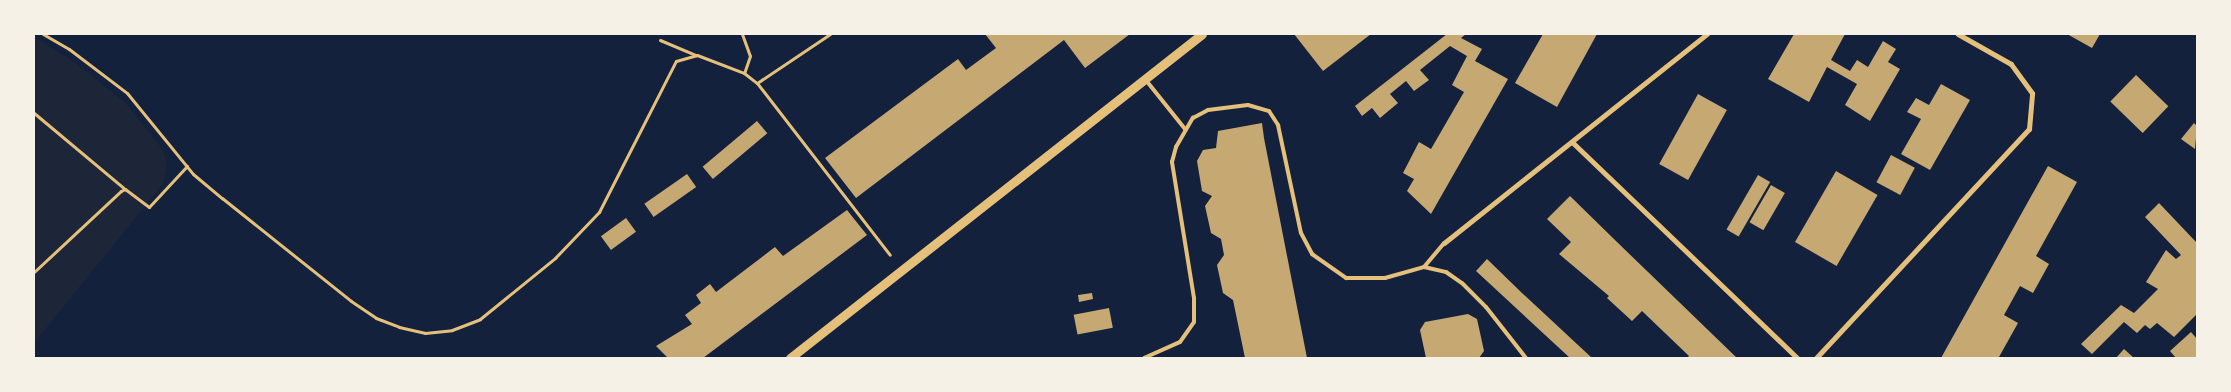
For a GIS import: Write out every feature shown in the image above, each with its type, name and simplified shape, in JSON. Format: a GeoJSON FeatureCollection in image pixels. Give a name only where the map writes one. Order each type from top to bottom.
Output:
{"type":"FeatureCollection","features":[{"type":"Feature","properties":{"kind":"street"},"geometry":{"type":"LineString","coordinates":[[790,358],[1202,34]]}},
{"type":"Feature","properties":{"kind":"street"},"geometry":{"type":"LineString","coordinates":[[1444,243],[1707,34]]}},
{"type":"Feature","properties":{"kind":"street"},"geometry":{"type":"LineString","coordinates":[[1816,358],[2029,129],[2032,94],[2011,64],[1958,34]]}},
{"type":"Feature","properties":{"kind":"street"},"geometry":{"type":"LineString","coordinates":[[1572,142],[1797,358]]}},
{"type":"Feature","properties":{"kind":"lane"},"geometry":{"type":"LineString","coordinates":[[1145,79],[1184,129]]}},
{"type":"Feature","properties":{"kind":"lane"},"geometry":{"type":"LineString","coordinates":[[1144,358],[1180,342],[1194,322],[1194,298],[1172,162],[1184,129],[1193,118],[1208,110],[1248,104],[1269,111],[1278,124],[1301,233],[1312,254],[1346,278],[1385,278],[1424,267],[1446,272],[1462,283],[1508,331],[1526,358]]}},
{"type":"Feature","properties":{"kind":"lane"},"geometry":{"type":"LineString","coordinates":[[1424,267],[1444,243]]}},
{"type":"Feature","properties":{"kind":"path"},"geometry":{"type":"LineString","coordinates":[[43,34],[69,49],[126,93],[186,166],[222,198],[376,318],[399,327],[425,333],[452,330],[480,319],[555,258],[599,212],[676,61],[697,55]]}},
{"type":"Feature","properties":{"kind":"path"},"geometry":{"type":"LineString","coordinates":[[742,34],[750,56],[744,73]]}},
{"type":"Feature","properties":{"kind":"path"},"geometry":{"type":"LineString","coordinates":[[757,83],[830,34]]}},
{"type":"Feature","properties":{"kind":"path"},"geometry":{"type":"LineString","coordinates":[[660,40],[744,73],[757,83],[902,271]]}},
{"type":"Feature","properties":{"kind":"path"},"geometry":{"type":"LineString","coordinates":[[34,113],[149,207],[186,166]]}},
{"type":"Feature","properties":{"kind":"path"},"geometry":{"type":"LineString","coordinates":[[34,272],[125,189]]}},
{"type":"Feature","properties":{"kind":"shaded area"},"geometry":{"type":"Polygon","coordinates":[[[34,37],[70,59],[125,102],[163,150],[167,164],[163,184],[34,343],[34,37]]]}},
{"type":"Feature","properties":{"kind":"building"},"geometry":{"type":"Polygon","coordinates":[[[985,34],[1130,34],[1085,68],[1064,40],[856,198],[825,158],[958,59],[966,70],[996,48],[985,34]]]}},
{"type":"Feature","properties":{"kind":"building"},"geometry":{"type":"Polygon","coordinates":[[[1294,34],[1371,34],[1323,71],[1294,34]]]}},
{"type":"Feature","properties":{"kind":"building"},"geometry":{"type":"Polygon","coordinates":[[[1447,34],[1466,34],[1461,38],[1482,49],[1475,61],[1508,79],[1431,214],[1407,191],[1414,179],[1403,173],[1419,142],[1431,149],[1464,92],[1452,85],[1467,56],[1450,46],[1420,70],[1429,80],[1414,91],[1406,81],[1390,94],[1398,103],[1380,118],[1372,108],[1362,116],[1355,106],[1447,34]]]}},
{"type":"Feature","properties":{"kind":"building"},"geometry":{"type":"Polygon","coordinates":[[[1543,34],[1597,34],[1557,107],[1515,83],[1543,34]]]}},
{"type":"Feature","properties":{"kind":"building"},"geometry":{"type":"Polygon","coordinates":[[[1794,34],[1845,34],[1831,60],[1850,71],[1857,60],[1868,67],[1883,41],[1896,49],[1888,62],[1900,69],[1870,121],[1845,105],[1857,84],[1827,67],[1809,102],[1768,79],[1794,34]]]}},
{"type":"Feature","properties":{"kind":"building"},"geometry":{"type":"Polygon","coordinates":[[[2067,34],[2100,34],[2092,48],[2067,34]]]}},
{"type":"Feature","properties":{"kind":"building"},"geometry":{"type":"Polygon","coordinates":[[[2136,75],[2168,106],[2143,133],[2110,102],[2136,75]]]}},
{"type":"Feature","properties":{"kind":"building"},"geometry":{"type":"Polygon","coordinates":[[[1941,84],[1970,100],[1930,170],[1901,154],[1921,119],[1907,112],[1916,98],[1929,105],[1941,84]]]}},
{"type":"Feature","properties":{"kind":"building"},"geometry":{"type":"Polygon","coordinates":[[[1698,94],[1727,110],[1688,180],[1659,164],[1698,94]]]}},
{"type":"Feature","properties":{"kind":"building"},"geometry":{"type":"Polygon","coordinates":[[[757,121],[767,133],[713,179],[703,167],[757,121]]]}},
{"type":"Feature","properties":{"kind":"building"},"geometry":{"type":"Polygon","coordinates":[[[1262,123],[1307,358],[1245,358],[1233,300],[1223,293],[1217,265],[1224,255],[1221,239],[1211,233],[1205,206],[1212,196],[1202,191],[1197,161],[1203,150],[1216,148],[1218,131],[1262,123]]]}},
{"type":"Feature","properties":{"kind":"building"},"geometry":{"type":"Polygon","coordinates":[[[2194,123],[2197,126],[2195,149],[2181,139],[2194,123]]]}},
{"type":"Feature","properties":{"kind":"building"},"geometry":{"type":"Polygon","coordinates":[[[1891,155],[1915,168],[1900,195],[1876,182],[1891,155]]]}},
{"type":"Feature","properties":{"kind":"building"},"geometry":{"type":"Polygon","coordinates":[[[2048,166],[2077,182],[2036,256],[2049,264],[2033,293],[2020,286],[2004,315],[2018,323],[1999,357],[1941,358],[2048,166]]]}},
{"type":"Feature","properties":{"kind":"building"},"geometry":{"type":"Polygon","coordinates":[[[1836,171],[1878,195],[1837,266],[1795,242],[1836,171]]]}},
{"type":"Feature","properties":{"kind":"building"},"geometry":{"type":"Polygon","coordinates":[[[687,174],[696,187],[654,217],[644,204],[687,174]]]}},
{"type":"Feature","properties":{"kind":"building"},"geometry":{"type":"Polygon","coordinates":[[[1758,175],[1770,182],[1739,237],[1726,230],[1758,175]]]}},
{"type":"Feature","properties":{"kind":"building"},"geometry":{"type":"Polygon","coordinates":[[[1771,185],[1785,193],[1763,230],[1750,222],[1771,185]]]}},
{"type":"Feature","properties":{"kind":"building"},"geometry":{"type":"Polygon","coordinates":[[[1570,196],[1737,358],[1687,358],[1689,356],[1642,311],[1632,321],[1607,298],[1609,296],[1559,254],[1571,242],[1547,219],[1570,196]]]}},
{"type":"Feature","properties":{"kind":"building"},"geometry":{"type":"Polygon","coordinates":[[[2159,203],[2197,243],[2197,314],[2174,337],[2157,323],[2150,329],[2145,325],[2137,333],[2124,322],[2092,354],[2081,344],[2121,305],[2134,313],[2158,289],[2146,282],[2166,250],[2176,259],[2181,255],[2145,217],[2159,203]]]}},
{"type":"Feature","properties":{"kind":"building"},"geometry":{"type":"Polygon","coordinates":[[[847,210],[867,235],[703,358],[668,358],[656,346],[692,324],[685,315],[701,303],[696,295],[710,284],[716,292],[775,247],[783,256],[847,210]]]}},
{"type":"Feature","properties":{"kind":"building"},"geometry":{"type":"Polygon","coordinates":[[[626,218],[636,232],[611,250],[601,236],[626,218]]]}},
{"type":"Feature","properties":{"kind":"building"},"geometry":{"type":"Polygon","coordinates":[[[1487,259],[1592,358],[1570,358],[1476,271],[1487,259]]]}},
{"type":"Feature","properties":{"kind":"building"},"geometry":{"type":"Polygon","coordinates":[[[1092,293],[1093,299],[1079,302],[1078,295],[1092,293]]]}},
{"type":"Feature","properties":{"kind":"building"},"geometry":{"type":"Polygon","coordinates":[[[1109,308],[1113,328],[1077,335],[1074,315],[1109,308]]]}},
{"type":"Feature","properties":{"kind":"building"},"geometry":{"type":"Polygon","coordinates":[[[1468,314],[1477,319],[1484,351],[1479,358],[1426,358],[1420,330],[1425,322],[1468,314]]]}},
{"type":"Feature","properties":{"kind":"building"},"geometry":{"type":"Polygon","coordinates":[[[2191,332],[2197,339],[2197,358],[2176,358],[2170,351],[2191,332]]]}},
{"type":"Feature","properties":{"kind":"building"},"geometry":{"type":"Polygon","coordinates":[[[2124,349],[2134,358],[2116,358],[2124,349]]]}}]}
